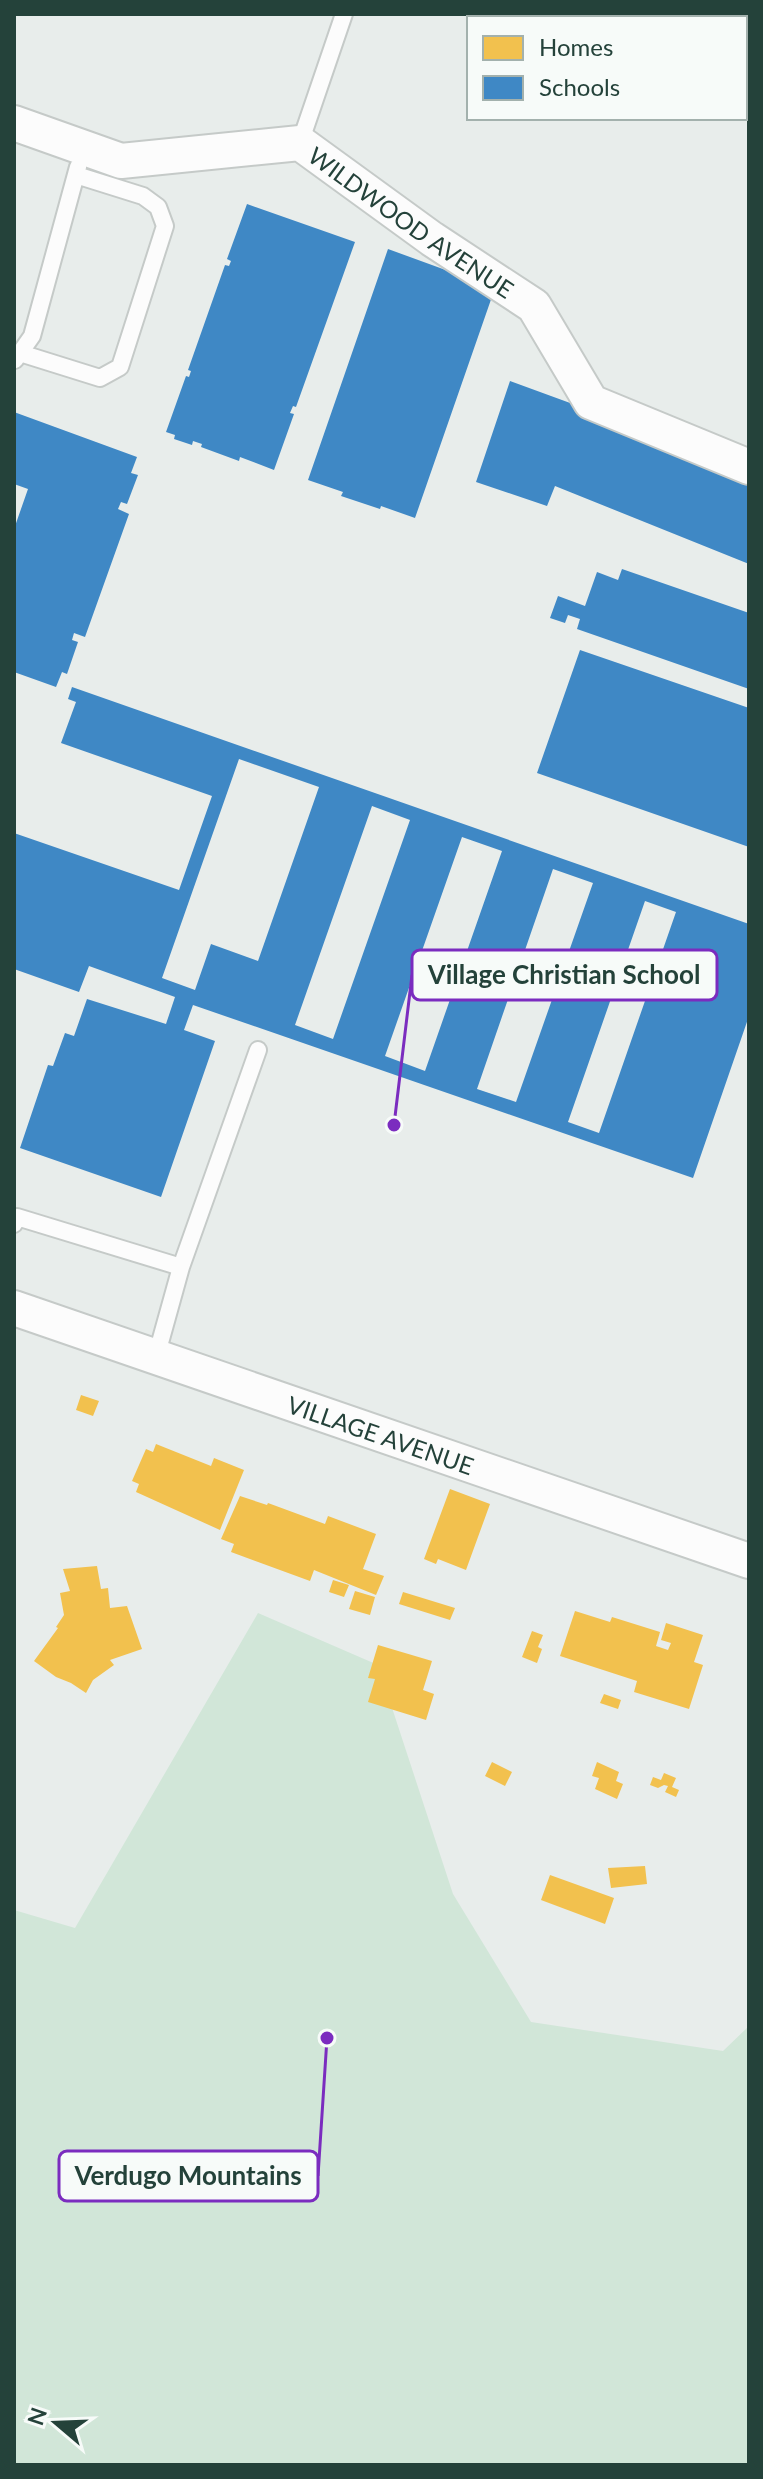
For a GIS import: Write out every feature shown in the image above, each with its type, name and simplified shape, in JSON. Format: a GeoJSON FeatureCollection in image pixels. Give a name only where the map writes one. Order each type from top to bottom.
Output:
{"type":"FeatureCollection","features":[{"type":"Feature","properties":{"kind":"street","name":"WILDWOOD AVENUE"},"geometry":{"type":"LineString","coordinates":[[14,123],[80,162],[121,161],[300,143],[432,239],[534,306],[591,402],[749,467]]}},
{"type":"Feature","properties":{"kind":"street","name":"VILLAGE AVENUE"},"geometry":{"type":"LineString","coordinates":[[14,1308],[749,1561]]}},
{"type":"Feature","properties":{"kind":"lane"},"geometry":{"type":"LineString","coordinates":[[300,143],[344,14]]}},
{"type":"Feature","properties":{"kind":"lane"},"geometry":{"type":"LineString","coordinates":[[80,162],[158,207],[165,226],[120,367],[100,378],[17,358],[32,336],[80,162]]}},
{"type":"Feature","properties":{"kind":"lane"},"geometry":{"type":"LineString","coordinates":[[156,1357],[181,1267],[258,1050]]}},
{"type":"Feature","properties":{"kind":"lane"},"geometry":{"type":"LineString","coordinates":[[14,1224],[17,1217],[181,1267]]}},
{"type":"Feature","properties":{"kind":"green space"},"geometry":{"type":"Polygon","coordinates":[[[749,14],[749,46],[747,16],[607,16],[749,14]]]}},
{"type":"Feature","properties":{"kind":"green space"},"geometry":{"type":"Polygon","coordinates":[[[258,1613],[378,1665],[453,1894],[531,2022],[723,2051],[749,2026],[749,2465],[14,2465],[14,1910],[75,1928],[258,1613]]]}},
{"type":"Feature","properties":{"kind":"building: Homes"},"geometry":{"type":"Polygon","coordinates":[[[81,1395],[99,1401],[93,1416],[76,1410],[81,1395]]]}},
{"type":"Feature","properties":{"kind":"building: Homes"},"geometry":{"type":"Polygon","coordinates":[[[156,1444],[211,1466],[214,1458],[244,1470],[220,1530],[136,1492],[139,1484],[132,1481],[146,1449],[153,1452],[156,1444]]]}},
{"type":"Feature","properties":{"kind":"building: Homes"},"geometry":{"type":"Polygon","coordinates":[[[450,1489],[490,1504],[466,1570],[438,1559],[436,1564],[424,1559],[450,1489]]]}},
{"type":"Feature","properties":{"kind":"building: Homes"},"geometry":{"type":"Polygon","coordinates":[[[240,1496],[325,1524],[328,1516],[376,1534],[363,1569],[384,1576],[376,1595],[314,1570],[310,1581],[231,1552],[234,1544],[221,1539],[240,1496]]]}},
{"type":"Feature","properties":{"kind":"building: Homes"},"geometry":{"type":"Polygon","coordinates":[[[97,1566],[101,1589],[108,1588],[110,1608],[127,1606],[142,1649],[110,1660],[114,1665],[93,1680],[86,1693],[34,1661],[64,1615],[60,1593],[70,1591],[63,1569],[97,1566]]]}},
{"type":"Feature","properties":{"kind":"building: Homes"},"geometry":{"type":"Polygon","coordinates":[[[333,1580],[349,1585],[344,1597],[329,1592],[333,1580]]]}},
{"type":"Feature","properties":{"kind":"building: Homes"},"geometry":{"type":"Polygon","coordinates":[[[355,1591],[375,1597],[370,1615],[349,1609],[355,1591]]]}},
{"type":"Feature","properties":{"kind":"building: Homes"},"geometry":{"type":"Polygon","coordinates":[[[403,1592],[455,1608],[450,1620],[399,1604],[403,1592]]]}},
{"type":"Feature","properties":{"kind":"building: Homes"},"geometry":{"type":"Polygon","coordinates":[[[575,1611],[610,1622],[612,1617],[660,1632],[656,1646],[668,1650],[671,1643],[661,1640],[666,1623],[703,1635],[694,1662],[703,1665],[689,1709],[634,1692],[637,1681],[560,1656],[575,1611]]]}},
{"type":"Feature","properties":{"kind":"building: Homes"},"geometry":{"type":"Polygon","coordinates":[[[532,1631],[543,1635],[537,1663],[522,1657],[532,1631]]]}},
{"type":"Feature","properties":{"kind":"building: Homes"},"geometry":{"type":"Polygon","coordinates":[[[378,1645],[432,1661],[423,1690],[434,1694],[426,1720],[368,1702],[375,1679],[368,1678],[378,1645]]]}},
{"type":"Feature","properties":{"kind":"building: Homes"},"geometry":{"type":"Polygon","coordinates":[[[604,1694],[621,1700],[618,1709],[600,1703],[604,1694]]]}},
{"type":"Feature","properties":{"kind":"building: Homes"},"geometry":{"type":"Polygon","coordinates":[[[492,1762],[512,1772],[505,1786],[485,1776],[492,1762]]]}},
{"type":"Feature","properties":{"kind":"building: Homes"},"geometry":{"type":"Polygon","coordinates":[[[597,1762],[619,1772],[616,1781],[623,1784],[617,1799],[595,1789],[599,1778],[592,1776],[597,1762]]]}},
{"type":"Feature","properties":{"kind":"building: Homes"},"geometry":{"type":"Polygon","coordinates":[[[664,1773],[676,1778],[672,1787],[679,1790],[676,1797],[665,1792],[668,1786],[658,1788],[650,1785],[653,1777],[661,1780],[664,1773]]]}},
{"type":"Feature","properties":{"kind":"building: Homes"},"geometry":{"type":"Polygon","coordinates":[[[645,1866],[647,1884],[611,1888],[608,1868],[645,1866]]]}},
{"type":"Feature","properties":{"kind":"building: Homes"},"geometry":{"type":"Polygon","coordinates":[[[550,1875],[614,1898],[605,1924],[541,1900],[550,1875]]]}},
{"type":"Feature","properties":{"kind":"building: Schools"},"geometry":{"type":"Polygon","coordinates":[[[247,204],[355,242],[296,407],[293,406],[290,413],[294,414],[274,470],[240,457],[239,461],[193,441],[192,445],[174,439],[175,435],[166,432],[186,376],[189,377],[191,371],[188,370],[225,265],[229,266],[231,261],[227,259],[247,204]]]}},
{"type":"Feature","properties":{"kind":"building: Schools"},"geometry":{"type":"Polygon","coordinates":[[[388,249],[495,288],[415,518],[341,496],[343,492],[308,480],[388,249]]]}},
{"type":"Feature","properties":{"kind":"building: Schools"},"geometry":{"type":"Polygon","coordinates":[[[510,381],[592,411],[749,478],[749,564],[555,486],[547,506],[476,482],[510,381]]]}},
{"type":"Feature","properties":{"kind":"building: Schools"},"geometry":{"type":"Polygon","coordinates":[[[14,412],[137,457],[131,473],[138,475],[127,504],[121,502],[118,509],[129,514],[85,637],[74,633],[72,640],[78,642],[67,674],[62,672],[56,687],[14,672],[14,529],[28,489],[14,484],[14,412]]]}},
{"type":"Feature","properties":{"kind":"building: Schools"},"geometry":{"type":"Polygon","coordinates":[[[622,569],[749,613],[749,689],[577,629],[580,619],[568,615],[565,623],[550,618],[558,596],[585,606],[597,572],[618,580],[622,569]]]}},
{"type":"Feature","properties":{"kind":"building: Schools"},"geometry":{"type":"Polygon","coordinates":[[[580,650],[749,708],[749,847],[537,773],[580,650]]]}},
{"type":"Feature","properties":{"kind":"building: Schools"},"geometry":{"type":"Polygon","coordinates":[[[72,687],[749,924],[749,1016],[693,1178],[193,1005],[184,1030],[215,1041],[161,1197],[20,1148],[48,1065],[53,1066],[65,1033],[74,1036],[87,999],[166,1024],[175,997],[89,966],[79,992],[14,969],[14,833],[179,890],[212,796],[61,743],[76,702],[68,699],[72,687]],[[239,759],[162,978],[195,990],[211,944],[258,961],[319,787],[239,759]],[[372,806],[295,1025],[333,1039],[410,820],[372,806]],[[462,837],[385,1056],[425,1071],[502,851],[462,837]],[[553,869],[477,1089],[516,1102],[593,883],[553,869]],[[645,901],[568,1122],[599,1133],[676,912],[645,901]]]}},
{"type":"Feature","properties":{"kind":"place","name":"Village Christian School"},"geometry":{"type":"Point","coordinates":[394,1125]}},
{"type":"Feature","properties":{"kind":"place","name":"Verdugo Mountains"},"geometry":{"type":"Point","coordinates":[327,2038]}}]}
